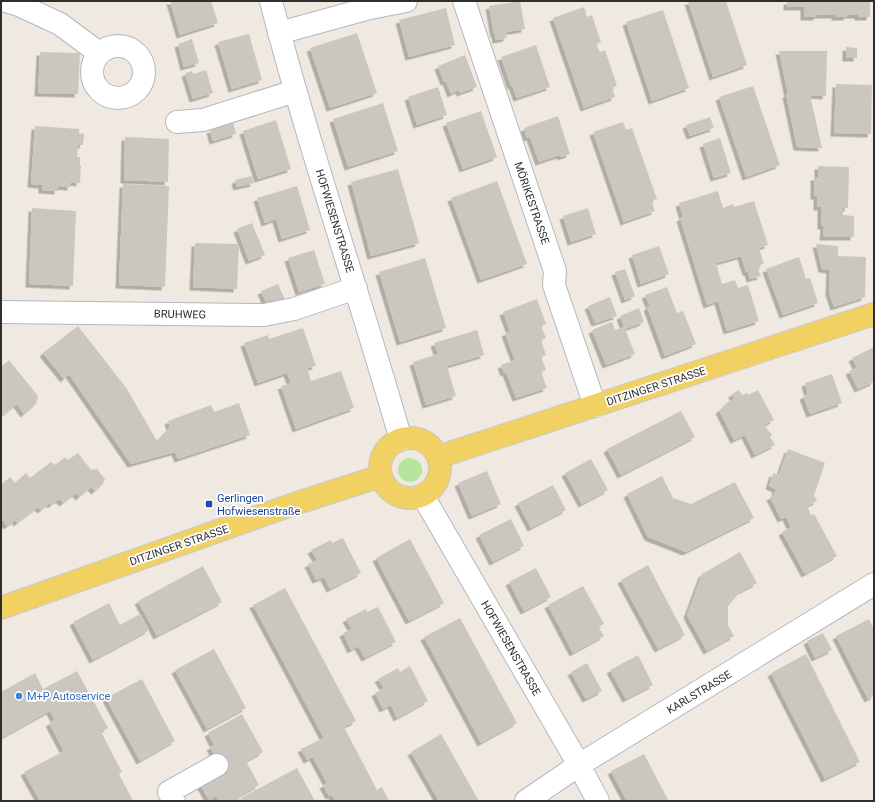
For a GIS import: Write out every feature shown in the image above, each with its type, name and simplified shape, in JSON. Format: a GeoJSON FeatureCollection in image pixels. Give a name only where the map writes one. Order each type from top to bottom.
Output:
{"type":"FeatureCollection","features":[{"type":"Feature","properties":{"kind":"main road","name":"DITZINGER STRASSE"},"geometry":{"type":"LineString","coordinates":[[438,457],[874,314]]}},
{"type":"Feature","properties":{"kind":"main road"},"geometry":{"type":"LineString","coordinates":[[409,439],[422,442],[433,450],[438,457],[440,466],[436,483],[423,496],[403,498],[393,493],[385,486],[381,476],[380,467],[384,454],[392,444],[401,440],[409,439]]}},
{"type":"Feature","properties":{"kind":"main road","name":"DITZINGER STRASSE"},"geometry":{"type":"LineString","coordinates":[[1,608],[291,505],[381,476]]}},
{"type":"Feature","properties":{"kind":"street"},"geometry":{"type":"LineString","coordinates":[[5,1],[19,5],[60,24],[99,53]]}},
{"type":"Feature","properties":{"kind":"street","name":"HOFWIESENSTRASSE"},"geometry":{"type":"LineString","coordinates":[[271,1],[295,91],[401,440]]}},
{"type":"Feature","properties":{"kind":"street"},"geometry":{"type":"LineString","coordinates":[[279,33],[370,8],[406,1]]}},
{"type":"Feature","properties":{"kind":"street","name":"MÖRIKESTRASSE"},"geometry":{"type":"LineString","coordinates":[[464,1],[555,271],[554,285],[587,388],[595,406]]}},
{"type":"Feature","properties":{"kind":"street"},"geometry":{"type":"LineString","coordinates":[[177,122],[203,120],[295,91]]}},
{"type":"Feature","properties":{"kind":"street","name":"BRUHWEG"},"geometry":{"type":"LineString","coordinates":[[1,312],[264,315],[294,309],[356,288]]}},
{"type":"Feature","properties":{"kind":"street","name":"HOFWIESENSTRASSE"},"geometry":{"type":"LineString","coordinates":[[423,496],[579,765],[598,801]]}},
{"type":"Feature","properties":{"kind":"street","name":"KARLSTRASSE"},"geometry":{"type":"LineString","coordinates":[[526,801],[579,765],[874,584]]}},
{"type":"Feature","properties":{"kind":"street"},"geometry":{"type":"LineString","coordinates":[[174,801],[169,792],[216,765]]}},
{"type":"Feature","properties":{"kind":"green space"},"geometry":{"type":"Polygon","coordinates":[[[410,458],[415,459],[421,465],[421,475],[415,481],[410,482],[405,481],[399,475],[398,470],[399,465],[405,459],[410,458]]]}},
{"type":"Feature","properties":{"kind":"building"},"geometry":{"type":"Polygon","coordinates":[[[170,1],[211,1],[218,23],[180,35],[170,1]]]}},
{"type":"Feature","properties":{"kind":"building"},"geometry":{"type":"Polygon","coordinates":[[[520,1],[525,29],[506,32],[507,38],[496,40],[489,6],[520,1]]]}},
{"type":"Feature","properties":{"kind":"building"},"geometry":{"type":"Polygon","coordinates":[[[688,1],[726,1],[747,65],[713,77],[688,1]]]}},
{"type":"Feature","properties":{"kind":"building"},"geometry":{"type":"Polygon","coordinates":[[[787,1],[870,1],[870,17],[858,17],[858,15],[835,17],[835,15],[817,15],[817,17],[804,17],[804,7],[787,7],[787,1]]]}},
{"type":"Feature","properties":{"kind":"building"},"geometry":{"type":"Polygon","coordinates":[[[584,7],[587,17],[592,15],[601,42],[596,44],[600,52],[605,50],[617,86],[612,88],[615,97],[584,108],[553,18],[584,7]]]}},
{"type":"Feature","properties":{"kind":"building"},"geometry":{"type":"Polygon","coordinates":[[[446,8],[455,45],[409,57],[399,20],[446,8]]]}},
{"type":"Feature","properties":{"kind":"building"},"geometry":{"type":"Polygon","coordinates":[[[663,10],[689,88],[652,101],[626,22],[663,10]]]}},
{"type":"Feature","properties":{"kind":"building"},"geometry":{"type":"Polygon","coordinates":[[[357,33],[377,93],[330,108],[310,48],[357,33]]]}},
{"type":"Feature","properties":{"kind":"building"},"geometry":{"type":"Polygon","coordinates":[[[249,34],[262,80],[232,89],[218,42],[249,34]]]}},
{"type":"Feature","properties":{"kind":"building"},"geometry":{"type":"Polygon","coordinates":[[[192,39],[199,63],[184,67],[178,44],[192,39]]]}},
{"type":"Feature","properties":{"kind":"building"},"geometry":{"type":"Polygon","coordinates":[[[536,45],[550,87],[517,98],[512,85],[511,86],[501,57],[536,45]]]}},
{"type":"Feature","properties":{"kind":"building"},"geometry":{"type":"Polygon","coordinates":[[[846,47],[857,48],[857,58],[846,58],[846,47]]]}},
{"type":"Feature","properties":{"kind":"building"},"geometry":{"type":"Polygon","coordinates":[[[779,51],[827,51],[826,96],[810,95],[822,148],[797,147],[779,51]]]}},
{"type":"Feature","properties":{"kind":"building"},"geometry":{"type":"Polygon","coordinates":[[[40,52],[80,53],[78,94],[38,93],[40,52]]]}},
{"type":"Feature","properties":{"kind":"building"},"geometry":{"type":"Polygon","coordinates":[[[465,55],[477,87],[460,93],[459,90],[451,94],[446,81],[444,82],[438,66],[465,55]]]}},
{"type":"Feature","properties":{"kind":"building"},"geometry":{"type":"Polygon","coordinates":[[[206,70],[213,93],[193,99],[185,73],[192,71],[193,74],[206,70]]]}},
{"type":"Feature","properties":{"kind":"building"},"geometry":{"type":"Polygon","coordinates":[[[836,84],[872,85],[871,134],[834,133],[836,84]]]}},
{"type":"Feature","properties":{"kind":"building"},"geometry":{"type":"Polygon","coordinates":[[[753,86],[780,165],[746,177],[719,97],[753,86]]]}},
{"type":"Feature","properties":{"kind":"building"},"geometry":{"type":"Polygon","coordinates":[[[438,87],[447,115],[417,125],[408,97],[438,87]]]}},
{"type":"Feature","properties":{"kind":"building"},"geometry":{"type":"Polygon","coordinates":[[[383,103],[398,151],[348,167],[333,119],[383,103]]]}},
{"type":"Feature","properties":{"kind":"building"},"geometry":{"type":"Polygon","coordinates":[[[481,111],[497,157],[463,169],[446,123],[481,111]]]}},
{"type":"Feature","properties":{"kind":"building"},"geometry":{"type":"Polygon","coordinates":[[[558,116],[570,154],[561,157],[560,155],[539,162],[530,137],[527,138],[524,128],[558,116]]]}},
{"type":"Feature","properties":{"kind":"building"},"geometry":{"type":"Polygon","coordinates":[[[710,117],[714,128],[690,136],[686,125],[710,117]]]}},
{"type":"Feature","properties":{"kind":"building"},"geometry":{"type":"Polygon","coordinates":[[[276,120],[291,169],[258,179],[243,131],[276,120]]]}},
{"type":"Feature","properties":{"kind":"building"},"geometry":{"type":"Polygon","coordinates":[[[233,122],[236,134],[213,141],[210,130],[233,122]]]}},
{"type":"Feature","properties":{"kind":"building"},"geometry":{"type":"Polygon","coordinates":[[[623,122],[626,130],[632,128],[657,199],[651,201],[655,211],[624,222],[593,132],[623,122]]]}},
{"type":"Feature","properties":{"kind":"building"},"geometry":{"type":"Polygon","coordinates":[[[35,126],[79,129],[79,133],[84,134],[83,145],[78,145],[77,157],[80,157],[80,183],[71,182],[71,187],[58,186],[58,191],[42,190],[42,185],[31,184],[35,126]]]}},
{"type":"Feature","properties":{"kind":"building"},"geometry":{"type":"Polygon","coordinates":[[[125,137],[169,139],[168,182],[124,180],[125,137]]]}},
{"type":"Feature","properties":{"kind":"building"},"geometry":{"type":"Polygon","coordinates":[[[720,138],[731,173],[714,178],[703,144],[720,138]]]}},
{"type":"Feature","properties":{"kind":"building"},"geometry":{"type":"Polygon","coordinates":[[[818,166],[849,167],[848,208],[843,208],[843,215],[854,216],[854,237],[823,237],[824,226],[821,226],[821,207],[817,207],[817,196],[814,196],[814,177],[818,177],[818,166]]]}},
{"type":"Feature","properties":{"kind":"building"},"geometry":{"type":"Polygon","coordinates":[[[398,169],[419,243],[371,256],[351,182],[398,169]]]}},
{"type":"Feature","properties":{"kind":"building"},"geometry":{"type":"Polygon","coordinates":[[[252,176],[254,183],[237,187],[235,180],[252,176]]]}},
{"type":"Feature","properties":{"kind":"building"},"geometry":{"type":"Polygon","coordinates":[[[497,181],[527,264],[481,280],[451,198],[497,181]]]}},
{"type":"Feature","properties":{"kind":"building"},"geometry":{"type":"Polygon","coordinates":[[[123,184],[169,186],[165,287],[119,285],[123,184]]]}},
{"type":"Feature","properties":{"kind":"building"},"geometry":{"type":"Polygon","coordinates":[[[297,186],[310,230],[282,239],[276,219],[265,223],[257,198],[297,186]]]}},
{"type":"Feature","properties":{"kind":"building"},"geometry":{"type":"Polygon","coordinates":[[[718,191],[723,208],[733,204],[734,207],[754,201],[768,245],[759,248],[764,264],[759,265],[760,269],[758,269],[761,276],[750,279],[741,256],[716,263],[722,284],[735,280],[738,288],[748,285],[759,321],[727,331],[718,301],[707,305],[680,218],[683,217],[679,203],[718,191]]]}},
{"type":"Feature","properties":{"kind":"building"},"geometry":{"type":"Polygon","coordinates":[[[32,208],[76,211],[73,286],[29,284],[32,208]]]}},
{"type":"Feature","properties":{"kind":"building"},"geometry":{"type":"Polygon","coordinates":[[[588,208],[596,234],[571,242],[563,216],[588,208]]]}},
{"type":"Feature","properties":{"kind":"building"},"geometry":{"type":"Polygon","coordinates":[[[252,223],[265,255],[249,261],[237,229],[252,223]]]}},
{"type":"Feature","properties":{"kind":"building"},"geometry":{"type":"Polygon","coordinates":[[[195,243],[239,244],[237,289],[193,287],[195,243]]]}},
{"type":"Feature","properties":{"kind":"building"},"geometry":{"type":"Polygon","coordinates":[[[816,244],[838,246],[838,256],[866,257],[865,297],[834,307],[829,292],[830,270],[822,269],[816,244]]]}},
{"type":"Feature","properties":{"kind":"building"},"geometry":{"type":"Polygon","coordinates":[[[659,246],[669,274],[641,284],[632,255],[659,246]]]}},
{"type":"Feature","properties":{"kind":"building"},"geometry":{"type":"Polygon","coordinates":[[[314,250],[325,284],[299,292],[288,258],[314,250]]]}},
{"type":"Feature","properties":{"kind":"building"},"geometry":{"type":"Polygon","coordinates":[[[799,257],[806,279],[810,278],[818,303],[783,315],[766,269],[799,257]]]}},
{"type":"Feature","properties":{"kind":"building"},"geometry":{"type":"Polygon","coordinates":[[[425,258],[446,328],[400,342],[379,272],[425,258]]]}},
{"type":"Feature","properties":{"kind":"building"},"geometry":{"type":"Polygon","coordinates":[[[625,269],[635,296],[625,300],[615,272],[625,269]]]}},
{"type":"Feature","properties":{"kind":"building"},"geometry":{"type":"Polygon","coordinates":[[[278,284],[286,302],[269,309],[261,291],[278,284]]]}},
{"type":"Feature","properties":{"kind":"building"},"geometry":{"type":"Polygon","coordinates":[[[667,287],[677,313],[683,311],[696,344],[665,356],[647,307],[650,306],[645,295],[667,287]]]}},
{"type":"Feature","properties":{"kind":"building"},"geometry":{"type":"Polygon","coordinates":[[[610,297],[617,316],[595,323],[588,306],[610,297]]]}},
{"type":"Feature","properties":{"kind":"building"},"geometry":{"type":"Polygon","coordinates":[[[537,299],[546,324],[541,326],[546,338],[541,340],[546,355],[541,357],[546,370],[541,372],[547,388],[516,398],[506,372],[504,373],[501,365],[515,360],[505,333],[510,331],[503,312],[537,299]]]}},
{"type":"Feature","properties":{"kind":"building"},"geometry":{"type":"Polygon","coordinates":[[[639,308],[644,322],[625,329],[635,354],[606,365],[592,330],[612,322],[615,330],[624,327],[620,316],[639,308]]]}},
{"type":"Feature","properties":{"kind":"building"},"geometry":{"type":"Polygon","coordinates":[[[78,326],[127,389],[157,441],[170,427],[168,421],[211,405],[214,412],[239,403],[250,435],[178,459],[175,452],[131,464],[69,374],[64,379],[43,353],[78,326]]]}},
{"type":"Feature","properties":{"kind":"building"},"geometry":{"type":"Polygon","coordinates":[[[303,328],[316,366],[307,368],[311,381],[341,371],[354,408],[296,429],[281,386],[291,383],[287,373],[258,383],[244,343],[268,335],[269,339],[303,328]]]}},
{"type":"Feature","properties":{"kind":"building"},"geometry":{"type":"Polygon","coordinates":[[[477,330],[484,355],[447,366],[456,396],[426,405],[413,362],[438,354],[434,343],[477,330]]]}},
{"type":"Feature","properties":{"kind":"building"},"geometry":{"type":"Polygon","coordinates":[[[874,347],[874,382],[858,389],[849,371],[857,368],[852,358],[874,347]]]}},
{"type":"Feature","properties":{"kind":"building"},"geometry":{"type":"Polygon","coordinates":[[[9,360],[38,396],[36,404],[24,414],[17,404],[2,416],[1,367],[9,360]]]}},
{"type":"Feature","properties":{"kind":"building"},"geometry":{"type":"Polygon","coordinates":[[[832,374],[842,403],[810,414],[803,396],[808,394],[805,383],[832,374]]]}},
{"type":"Feature","properties":{"kind":"building"},"geometry":{"type":"Polygon","coordinates":[[[739,390],[742,395],[747,393],[748,395],[758,390],[774,420],[764,425],[772,435],[770,437],[775,445],[755,455],[745,435],[734,440],[719,410],[727,405],[726,403],[734,399],[732,394],[739,390]]]}},
{"type":"Feature","properties":{"kind":"building"},"geometry":{"type":"Polygon","coordinates":[[[681,411],[695,437],[621,475],[607,449],[681,411]]]}},
{"type":"Feature","properties":{"kind":"building"},"geometry":{"type":"Polygon","coordinates":[[[788,449],[825,463],[814,495],[817,501],[807,506],[811,515],[814,514],[837,556],[805,574],[782,532],[791,527],[786,517],[781,519],[770,497],[774,495],[776,489],[769,486],[773,473],[779,475],[788,449]]]}},
{"type":"Feature","properties":{"kind":"building"},"geometry":{"type":"Polygon","coordinates":[[[78,453],[91,470],[97,469],[105,479],[102,485],[95,491],[91,487],[79,497],[76,493],[63,503],[59,499],[51,505],[50,503],[41,510],[38,507],[17,523],[16,520],[7,526],[1,518],[1,485],[10,477],[15,483],[26,473],[30,478],[51,462],[55,465],[65,457],[68,460],[78,453]]]}},
{"type":"Feature","properties":{"kind":"building"},"geometry":{"type":"Polygon","coordinates":[[[591,459],[608,490],[582,504],[565,473],[591,459]]]}},
{"type":"Feature","properties":{"kind":"building"},"geometry":{"type":"Polygon","coordinates":[[[487,471],[501,504],[472,516],[458,483],[487,471]]]}},
{"type":"Feature","properties":{"kind":"building"},"geometry":{"type":"Polygon","coordinates":[[[662,476],[673,498],[691,504],[735,482],[754,518],[686,552],[648,537],[627,494],[662,476]]]}},
{"type":"Feature","properties":{"kind":"building"},"geometry":{"type":"Polygon","coordinates":[[[553,485],[566,510],[531,528],[518,503],[553,485]]]}},
{"type":"Feature","properties":{"kind":"building"},"geometry":{"type":"Polygon","coordinates":[[[511,519],[524,546],[493,562],[479,535],[511,519]]]}},
{"type":"Feature","properties":{"kind":"building"},"geometry":{"type":"Polygon","coordinates":[[[343,538],[361,573],[330,589],[324,577],[316,580],[308,564],[317,560],[311,550],[331,540],[332,543],[343,538]]]}},
{"type":"Feature","properties":{"kind":"building"},"geometry":{"type":"Polygon","coordinates":[[[410,539],[444,603],[409,621],[376,558],[410,539]]]}},
{"type":"Feature","properties":{"kind":"building"},"geometry":{"type":"Polygon","coordinates":[[[740,552],[757,583],[740,592],[728,606],[728,625],[734,636],[707,651],[687,615],[702,574],[740,552]]]}},
{"type":"Feature","properties":{"kind":"building"},"geometry":{"type":"Polygon","coordinates":[[[648,565],[685,635],[658,649],[621,580],[648,565]]]}},
{"type":"Feature","properties":{"kind":"building"},"geometry":{"type":"Polygon","coordinates":[[[203,566],[222,602],[157,636],[138,601],[203,566]]]}},
{"type":"Feature","properties":{"kind":"building"},"geometry":{"type":"Polygon","coordinates":[[[536,568],[551,597],[524,611],[509,582],[536,568]]]}},
{"type":"Feature","properties":{"kind":"building"},"geometry":{"type":"Polygon","coordinates":[[[583,586],[604,624],[598,627],[604,636],[573,653],[548,605],[583,586]]]}},
{"type":"Feature","properties":{"kind":"building"},"geometry":{"type":"Polygon","coordinates":[[[285,588],[356,721],[344,727],[377,790],[382,787],[389,801],[335,801],[332,795],[329,796],[323,785],[327,783],[313,757],[307,760],[301,749],[324,738],[253,605],[285,588]]]}},
{"type":"Feature","properties":{"kind":"building"},"geometry":{"type":"Polygon","coordinates":[[[109,603],[120,625],[140,614],[149,630],[93,660],[73,622],[109,603]]]}},
{"type":"Feature","properties":{"kind":"building"},"geometry":{"type":"Polygon","coordinates":[[[378,607],[396,642],[365,658],[358,646],[351,650],[343,633],[352,629],[346,619],[366,609],[367,612],[378,607]]]}},
{"type":"Feature","properties":{"kind":"building"},"geometry":{"type":"Polygon","coordinates":[[[460,618],[517,723],[481,743],[424,637],[460,618]]]}},
{"type":"Feature","properties":{"kind":"building"},"geometry":{"type":"Polygon","coordinates":[[[869,619],[874,629],[874,696],[868,699],[836,636],[869,619]]]}},
{"type":"Feature","properties":{"kind":"building"},"geometry":{"type":"Polygon","coordinates":[[[823,633],[832,650],[815,658],[807,641],[823,633]]]}},
{"type":"Feature","properties":{"kind":"building"},"geometry":{"type":"Polygon","coordinates":[[[214,649],[246,708],[207,729],[175,670],[214,649]]]}},
{"type":"Feature","properties":{"kind":"building"},"geometry":{"type":"Polygon","coordinates":[[[806,654],[860,762],[825,779],[771,673],[806,654]]]}},
{"type":"Feature","properties":{"kind":"building"},"geometry":{"type":"Polygon","coordinates":[[[638,655],[653,685],[626,699],[610,670],[638,655]]]}},
{"type":"Feature","properties":{"kind":"building"},"geometry":{"type":"Polygon","coordinates":[[[587,663],[602,691],[586,699],[571,672],[587,663]]]}},
{"type":"Feature","properties":{"kind":"building"},"geometry":{"type":"Polygon","coordinates":[[[410,666],[428,701],[397,718],[391,705],[383,709],[375,693],[384,688],[378,679],[398,668],[400,672],[410,666]]]}},
{"type":"Feature","properties":{"kind":"building"},"geometry":{"type":"Polygon","coordinates":[[[77,671],[108,728],[101,732],[122,772],[119,774],[133,801],[40,801],[24,772],[64,751],[49,723],[55,720],[50,711],[1,738],[1,692],[35,673],[43,689],[77,671]]]}},
{"type":"Feature","properties":{"kind":"building"},"geometry":{"type":"Polygon","coordinates":[[[142,679],[175,741],[140,761],[106,698],[142,679]]]}},
{"type":"Feature","properties":{"kind":"building"},"geometry":{"type":"Polygon","coordinates":[[[242,714],[263,752],[246,761],[259,785],[238,797],[240,801],[219,801],[216,796],[209,800],[200,784],[228,770],[220,756],[216,758],[210,747],[214,745],[208,733],[242,714]]]}},
{"type":"Feature","properties":{"kind":"building"},"geometry":{"type":"Polygon","coordinates":[[[441,734],[479,801],[439,801],[411,752],[441,734]]]}},
{"type":"Feature","properties":{"kind":"building"},"geometry":{"type":"Polygon","coordinates":[[[644,754],[669,801],[627,801],[611,771],[644,754]]]}},
{"type":"Feature","properties":{"kind":"building"},"geometry":{"type":"Polygon","coordinates":[[[297,768],[315,801],[243,801],[241,798],[297,768]]]}},
{"type":"Feature","properties":{"kind":"place","name":"Gerlingen Hofwiesenstraße"},"geometry":{"type":"Point","coordinates":[209,504]}},
{"type":"Feature","properties":{"kind":"place","name":"M+P Autoservice"},"geometry":{"type":"Point","coordinates":[19,696]}}]}
